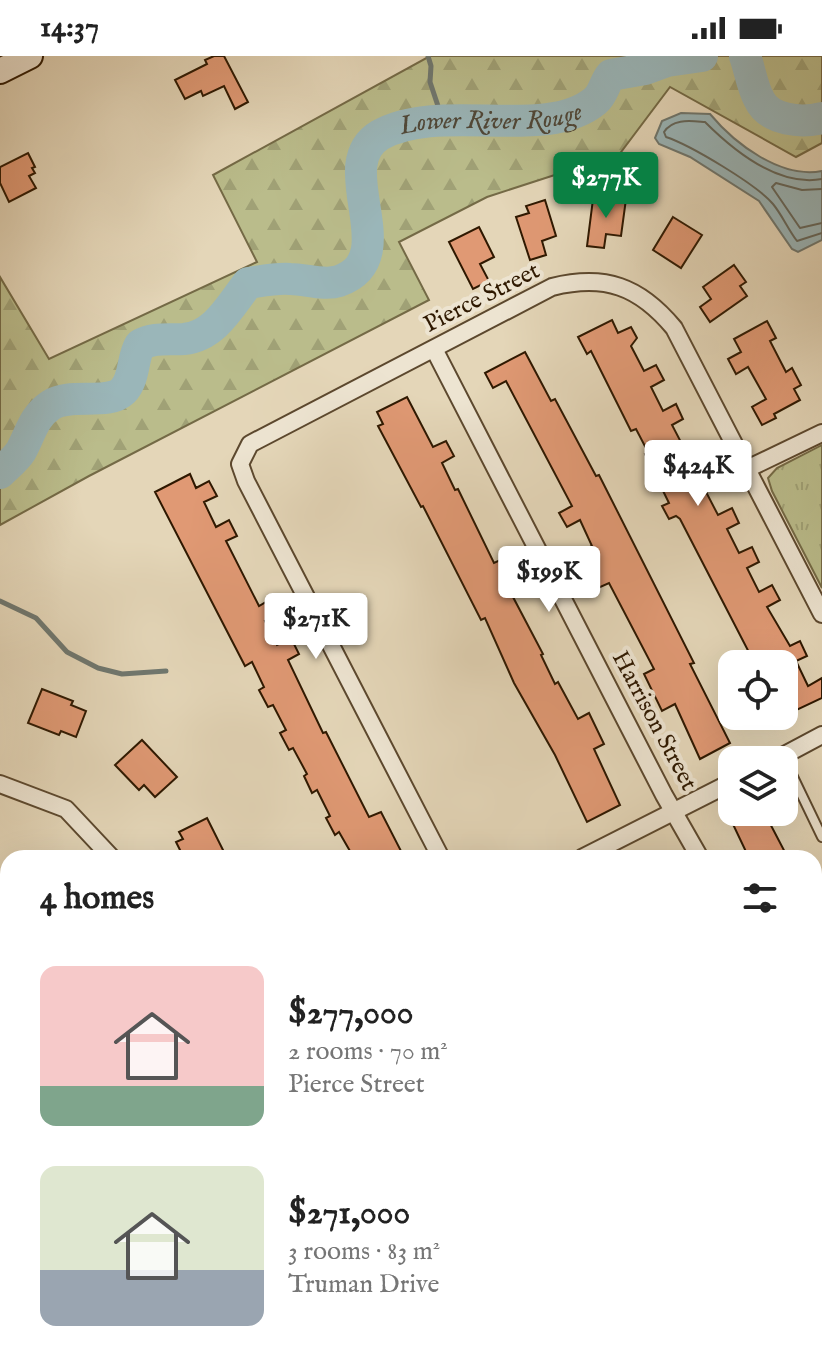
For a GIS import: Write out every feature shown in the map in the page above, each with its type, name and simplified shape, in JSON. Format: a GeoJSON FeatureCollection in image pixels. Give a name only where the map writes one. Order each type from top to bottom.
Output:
{"type":"FeatureCollection","features":[{"type":"Feature","properties":{"kind":"street"},"geometry":{"type":"LineString","coordinates":[[0,71],[30,56]]}},
{"type":"Feature","properties":{"kind":"street","name":"Pierce Street"},"geometry":{"type":"LineString","coordinates":[[437,850],[246,481],[240,464],[250,444],[552,287],[593,281],[632,291],[654,306],[674,328],[822,614]]}},
{"type":"Feature","properties":{"kind":"street","name":"Harrison Street"},"geometry":{"type":"LineString","coordinates":[[434,349],[696,850]]}},
{"type":"Feature","properties":{"kind":"street"},"geometry":{"type":"LineString","coordinates":[[749,468],[822,433]]}},
{"type":"Feature","properties":{"kind":"street"},"geometry":{"type":"LineString","coordinates":[[798,748],[822,735]]}},
{"type":"Feature","properties":{"kind":"street"},"geometry":{"type":"LineString","coordinates":[[0,784],[66,809],[104,850]]}},
{"type":"Feature","properties":{"kind":"street"},"geometry":{"type":"LineString","coordinates":[[598,850],[718,789]]}},
{"type":"Feature","properties":{"kind":"lane"},"geometry":{"type":"LineString","coordinates":[[798,793],[822,837]]}},
{"type":"Feature","properties":{"kind":"green space"},"geometry":{"type":"Polygon","coordinates":[[[430,56],[822,56],[822,143],[796,157],[670,87],[609,168],[567,171],[487,197],[399,242],[429,300],[0,525],[0,277],[49,359],[257,262],[213,175],[430,56]]]}},
{"type":"Feature","properties":{"kind":"green space"},"geometry":{"type":"Polygon","coordinates":[[[822,445],[822,588],[768,478],[777,468],[822,445]]]}},
{"type":"Feature","properties":{"kind":"water"},"geometry":{"type":"Polygon","coordinates":[[[681,113],[710,114],[732,137],[775,164],[791,170],[822,171],[822,240],[798,252],[792,249],[759,201],[690,157],[659,144],[655,138],[662,121],[681,113]]]}},
{"type":"Feature","properties":{"kind":"building"},"geometry":{"type":"Polygon","coordinates":[[[224,56],[248,102],[235,109],[224,86],[203,96],[201,91],[185,99],[175,80],[207,64],[205,60],[224,56]]]}},
{"type":"Feature","properties":{"kind":"building"},"geometry":{"type":"Polygon","coordinates":[[[28,153],[35,167],[32,168],[35,173],[29,176],[36,188],[9,202],[0,183],[0,167],[28,153]]]}},
{"type":"Feature","properties":{"kind":"building"},"geometry":{"type":"Polygon","coordinates":[[[606,196],[626,199],[621,236],[606,234],[604,248],[587,246],[593,199],[605,200],[606,196]]]}},
{"type":"Feature","properties":{"kind":"building"},"geometry":{"type":"Polygon","coordinates":[[[545,200],[556,236],[542,241],[546,255],[530,260],[516,217],[529,213],[526,206],[545,200]]]}},
{"type":"Feature","properties":{"kind":"building"},"geometry":{"type":"Polygon","coordinates":[[[673,217],[702,235],[681,268],[653,250],[673,217]]]}},
{"type":"Feature","properties":{"kind":"building"},"geometry":{"type":"Polygon","coordinates":[[[479,227],[494,257],[480,264],[489,281],[473,289],[449,242],[479,227]]]}},
{"type":"Feature","properties":{"kind":"building"},"geometry":{"type":"Polygon","coordinates":[[[734,265],[746,282],[740,286],[747,296],[710,322],[700,307],[711,299],[703,287],[734,265]]]}},
{"type":"Feature","properties":{"kind":"building"},"geometry":{"type":"Polygon","coordinates":[[[612,320],[618,333],[631,327],[637,338],[631,346],[644,371],[656,365],[664,380],[651,387],[663,411],[676,404],[683,419],[672,425],[685,450],[697,444],[718,483],[705,490],[718,515],[732,508],[739,523],[727,529],[739,553],[752,547],[759,562],[747,568],[759,592],[772,585],[780,600],[767,607],[790,646],[800,641],[807,656],[798,660],[798,650],[748,650],[680,519],[676,516],[669,519],[662,506],[669,503],[636,429],[631,431],[591,351],[587,354],[578,337],[612,320]]]}},
{"type":"Feature","properties":{"kind":"building"},"geometry":{"type":"Polygon","coordinates":[[[767,321],[776,338],[770,341],[786,372],[792,368],[801,385],[794,389],[800,400],[774,414],[776,418],[762,425],[752,407],[766,399],[748,367],[736,374],[728,359],[741,352],[734,339],[767,321]]]}},
{"type":"Feature","properties":{"kind":"building"},"geometry":{"type":"Polygon","coordinates":[[[525,352],[551,401],[555,399],[596,476],[599,475],[694,663],[690,664],[718,719],[718,730],[723,730],[730,743],[718,746],[718,749],[700,759],[675,704],[662,711],[644,674],[654,669],[609,583],[598,588],[580,552],[592,546],[580,520],[567,527],[559,513],[572,506],[506,381],[493,388],[485,373],[525,352]]]}},
{"type":"Feature","properties":{"kind":"building"},"geometry":{"type":"Polygon","coordinates":[[[407,397],[433,447],[446,441],[454,456],[442,463],[494,563],[507,557],[514,571],[503,578],[543,654],[555,684],[558,682],[578,719],[589,713],[604,744],[594,749],[620,805],[587,822],[555,755],[514,683],[485,618],[481,620],[378,426],[383,424],[377,412],[407,397]]]}},
{"type":"Feature","properties":{"kind":"building"},"geometry":{"type":"Polygon","coordinates":[[[190,474],[196,488],[209,481],[217,496],[204,502],[216,527],[229,520],[237,536],[226,541],[259,606],[271,599],[278,615],[265,621],[277,645],[291,638],[299,654],[288,660],[323,733],[326,732],[369,817],[381,812],[400,850],[349,850],[339,832],[335,835],[326,818],[330,816],[317,790],[312,793],[304,776],[307,774],[293,748],[289,750],[280,733],[286,730],[273,705],[268,707],[259,690],[264,687],[252,662],[245,666],[155,492],[190,474]]]}},
{"type":"Feature","properties":{"kind":"building"},"geometry":{"type":"Polygon","coordinates":[[[798,665],[808,686],[822,678],[822,698],[798,709],[798,665]]]}},
{"type":"Feature","properties":{"kind":"building"},"geometry":{"type":"Polygon","coordinates":[[[42,689],[73,701],[71,705],[86,711],[76,737],[61,731],[59,735],[28,723],[42,689]]]}},
{"type":"Feature","properties":{"kind":"building"},"geometry":{"type":"Polygon","coordinates":[[[142,740],[177,777],[155,797],[144,785],[139,790],[115,765],[142,740]]]}},
{"type":"Feature","properties":{"kind":"building"},"geometry":{"type":"Polygon","coordinates":[[[207,818],[223,850],[180,850],[176,842],[183,839],[179,832],[207,818]]]}},
{"type":"Feature","properties":{"kind":"building"},"geometry":{"type":"Polygon","coordinates":[[[734,826],[771,826],[784,850],[745,850],[734,826]]]}},
{"type":"Feature","properties":{"kind":"waterway"},"geometry":{"type":"LineString","coordinates":[[428,56],[430,82],[443,121]]}},
{"type":"Feature","properties":{"kind":"waterway","name":"Lower River Rouge"},"geometry":{"type":"LineString","coordinates":[[0,473],[19,454],[36,420],[51,405],[68,399],[108,398],[123,391],[130,381],[140,345],[156,340],[195,337],[205,332],[221,318],[248,283],[285,279],[333,282],[358,269],[366,252],[368,232],[361,168],[366,149],[380,135],[404,125],[432,121],[521,121],[574,113],[598,98],[611,75],[702,56]]}},
{"type":"Feature","properties":{"kind":"waterway","name":"Lower River Rouge"},"geometry":{"type":"LineString","coordinates":[[745,56],[757,94],[770,112],[787,119],[822,118]]}},
{"type":"Feature","properties":{"kind":"waterway"},"geometry":{"type":"LineString","coordinates":[[0,601],[36,618],[67,652],[98,668],[122,674],[166,671]]}}]}
